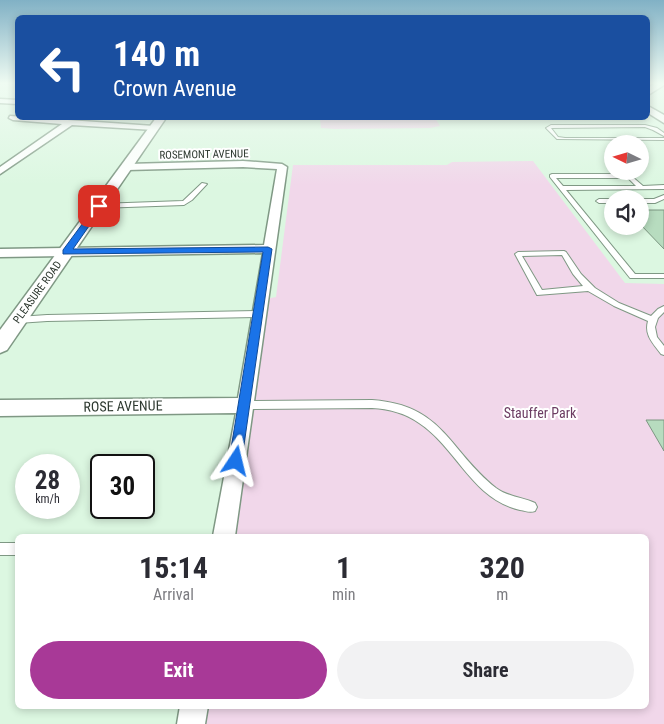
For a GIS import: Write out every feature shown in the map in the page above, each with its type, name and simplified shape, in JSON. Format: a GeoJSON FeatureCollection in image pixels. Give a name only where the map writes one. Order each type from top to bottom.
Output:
{"type":"FeatureCollection","features":[{"type":"Feature","properties":{"kind":"street"},"geometry":{"type":"LineString","coordinates":[[31,120],[158,123]]}},
{"type":"Feature","properties":{"kind":"street"},"geometry":{"type":"LineString","coordinates":[[0,171],[70,122]]}},
{"type":"Feature","properties":{"kind":"street","name":"PLEASURE ROAD"},"geometry":{"type":"LineString","coordinates":[[0,345],[158,123]]}},
{"type":"Feature","properties":{"kind":"street","name":"ROSEMONT AVENUE"},"geometry":{"type":"LineString","coordinates":[[127,167],[242,164],[282,167],[268,249]]}},
{"type":"Feature","properties":{"kind":"street"},"geometry":{"type":"LineString","coordinates":[[0,253],[268,249],[246,405],[224,534]]}},
{"type":"Feature","properties":{"kind":"street","name":"ROSE AVENUE"},"geometry":{"type":"LineString","coordinates":[[0,408],[246,405]]}},
{"type":"Feature","properties":{"kind":"street"},"geometry":{"type":"LineString","coordinates":[[191,724],[194,709]]}},
{"type":"Feature","properties":{"kind":"lane"},"geometry":{"type":"LineString","coordinates":[[664,135],[655,128],[645,126],[552,126],[548,128],[557,138],[565,139],[664,139]]}},
{"type":"Feature","properties":{"kind":"lane"},"geometry":{"type":"LineString","coordinates":[[641,187],[629,176],[552,176],[633,276],[664,276]]}},
{"type":"Feature","properties":{"kind":"lane"},"geometry":{"type":"LineString","coordinates":[[99,206],[184,203],[193,198],[197,188],[204,184]]}},
{"type":"Feature","properties":{"kind":"lane"},"geometry":{"type":"LineString","coordinates":[[562,188],[661,187],[664,192]]}},
{"type":"Feature","properties":{"kind":"lane"},"geometry":{"type":"LineString","coordinates":[[649,201],[655,201],[664,196]]}},
{"type":"Feature","properties":{"kind":"lane"},"geometry":{"type":"LineString","coordinates":[[599,201],[604,201]]}},
{"type":"Feature","properties":{"kind":"lane"},"geometry":{"type":"LineString","coordinates":[[590,288],[540,293],[518,254],[564,254],[590,288],[621,306],[653,320]]}},
{"type":"Feature","properties":{"kind":"lane"},"geometry":{"type":"LineString","coordinates":[[664,309],[654,315],[652,335],[664,352]]}},
{"type":"Feature","properties":{"kind":"lane"},"geometry":{"type":"LineString","coordinates":[[18,320],[56,317],[259,314]]}},
{"type":"Feature","properties":{"kind":"lane"},"geometry":{"type":"LineString","coordinates":[[246,405],[381,404],[406,410],[433,425],[485,486],[502,500],[517,506],[531,507]]}},
{"type":"Feature","properties":{"kind":"lane"},"geometry":{"type":"LineString","coordinates":[[0,550],[15,549]]}},
{"type":"Feature","properties":{"kind":"green space"},"geometry":{"type":"Polygon","coordinates":[[[320,120],[436,120],[440,126],[430,128],[321,128],[320,120]]]}},
{"type":"Feature","properties":{"kind":"green space","name":"Stauffer Park"},"geometry":{"type":"Polygon","coordinates":[[[533,161],[625,283],[664,284],[664,724],[191,724],[194,709],[649,709],[649,534],[224,534],[261,300],[276,297],[293,165],[447,165],[452,162],[533,161]]]}},
{"type":"Feature","properties":{"kind":"building"},"geometry":{"type":"Polygon","coordinates":[[[649,210],[664,210],[664,249],[649,233],[649,210]]]}},
{"type":"Feature","properties":{"kind":"building"},"geometry":{"type":"Polygon","coordinates":[[[646,420],[664,420],[664,451],[646,420]]]}},
{"type":"Feature","properties":{"kind":"route"},"geometry":{"type":"LineString","coordinates":[[99,206],[66,252],[268,249],[246,405],[236,461]]}}]}
